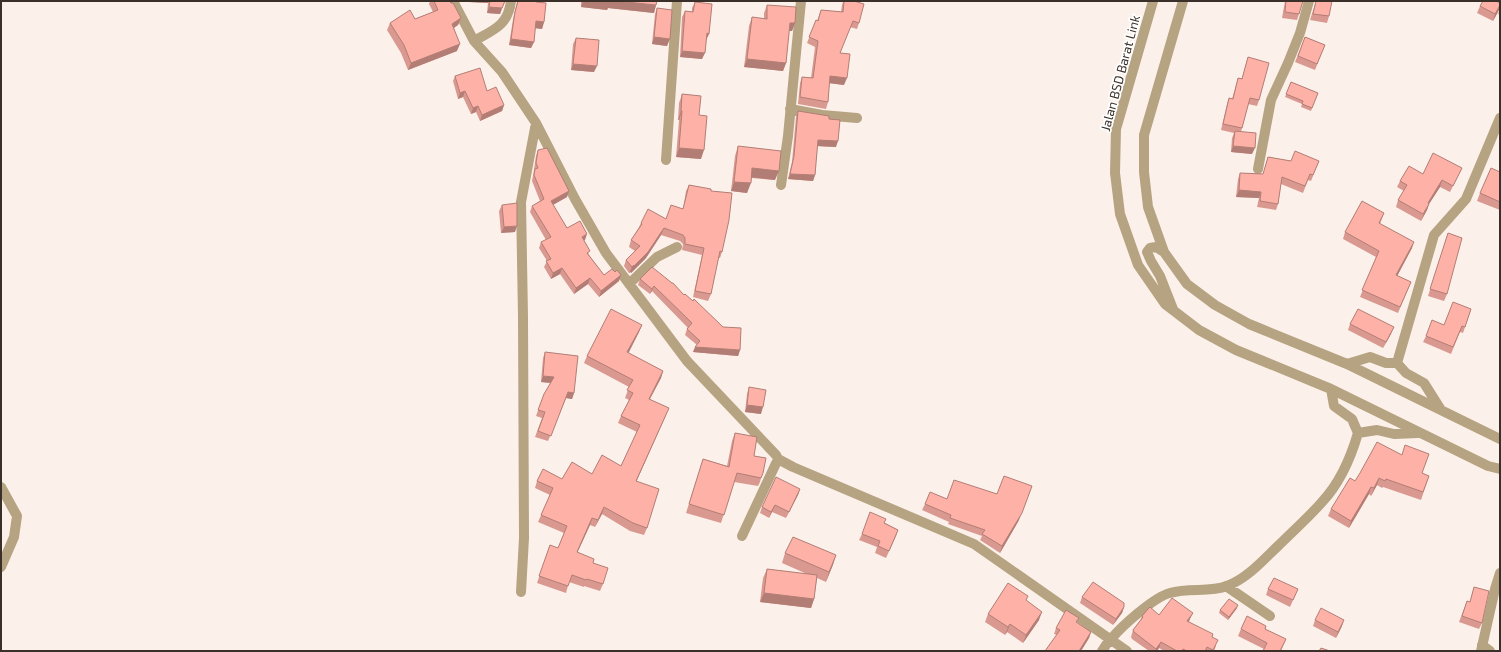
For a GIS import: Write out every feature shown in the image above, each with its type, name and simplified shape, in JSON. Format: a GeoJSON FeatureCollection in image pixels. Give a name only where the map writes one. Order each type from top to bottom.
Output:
{"type":"FeatureCollection","features":[{"type":"Feature","properties":{"kind":"street"},"geometry":{"type":"LineString","coordinates":[[454,1],[474,40],[502,72],[536,123],[575,199],[606,253],[687,361],[776,455],[778,459],[793,467],[974,544],[1127,651]]}},
{"type":"Feature","properties":{"kind":"street"},"geometry":{"type":"LineString","coordinates":[[474,40],[499,27],[510,10],[510,1]]}},
{"type":"Feature","properties":{"kind":"street"},"geometry":{"type":"LineString","coordinates":[[666,160],[677,1]]}},
{"type":"Feature","properties":{"kind":"street"},"geometry":{"type":"LineString","coordinates":[[781,186],[788,136],[801,1]]}},
{"type":"Feature","properties":{"kind":"street","name":"Jalan BSD Barat Link"},"geometry":{"type":"LineString","coordinates":[[1153,1],[1116,129],[1115,172],[1120,214],[1138,265],[1165,304],[1199,330],[1236,350],[1331,389],[1488,466],[1500,469]]}},
{"type":"Feature","properties":{"kind":"street"},"geometry":{"type":"LineString","coordinates":[[1183,1],[1144,135],[1144,172],[1148,207],[1164,252],[1187,284],[1215,305],[1249,324],[1347,364],[1500,439]]}},
{"type":"Feature","properties":{"kind":"street"},"geometry":{"type":"LineString","coordinates":[[1258,169],[1272,100],[1288,63],[1309,1]]}},
{"type":"Feature","properties":{"kind":"street"},"geometry":{"type":"LineString","coordinates":[[790,109],[822,115],[857,118]]}},
{"type":"Feature","properties":{"kind":"street"},"geometry":{"type":"LineString","coordinates":[[1397,363],[1434,235],[1466,199],[1497,136],[1500,118]]}},
{"type":"Feature","properties":{"kind":"street"},"geometry":{"type":"LineString","coordinates":[[521,592],[524,538],[521,202],[536,123]]}},
{"type":"Feature","properties":{"kind":"street"},"geometry":{"type":"LineString","coordinates":[[629,284],[657,257],[677,247]]}},
{"type":"Feature","properties":{"kind":"street"},"geometry":{"type":"LineString","coordinates":[[1164,252],[1156,247],[1150,248],[1147,252],[1160,276],[1174,311]]}},
{"type":"Feature","properties":{"kind":"street"},"geometry":{"type":"LineString","coordinates":[[1347,364],[1370,357],[1386,363],[1397,363],[1406,373],[1424,383],[1442,410]]}},
{"type":"Feature","properties":{"kind":"street"},"geometry":{"type":"LineString","coordinates":[[1102,651],[1110,639],[1145,608],[1164,595],[1171,592],[1218,588],[1239,580],[1254,569],[1323,501],[1338,479],[1352,453],[1358,433],[1352,419],[1334,406],[1331,389]]}},
{"type":"Feature","properties":{"kind":"street"},"geometry":{"type":"LineString","coordinates":[[1358,433],[1377,430],[1394,434],[1420,433]]}},
{"type":"Feature","properties":{"kind":"street"},"geometry":{"type":"LineString","coordinates":[[742,536],[778,459]]}},
{"type":"Feature","properties":{"kind":"street"},"geometry":{"type":"LineString","coordinates":[[1,487],[17,516],[14,537],[1,567]]}},
{"type":"Feature","properties":{"kind":"street"},"geometry":{"type":"LineString","coordinates":[[1485,649],[1486,626],[1500,573]]}},
{"type":"Feature","properties":{"kind":"street"},"geometry":{"type":"LineString","coordinates":[[1226,586],[1270,616]]}},
{"type":"Feature","properties":{"kind":"building"},"geometry":{"type":"Polygon","coordinates":[[[434,1],[449,1],[453,3],[461,18],[452,24],[460,44],[411,63],[404,45],[390,23],[410,10],[415,19],[438,10],[434,1]]]}},
{"type":"Feature","properties":{"kind":"building"},"geometry":{"type":"Polygon","coordinates":[[[490,1],[505,1],[502,8],[489,7],[490,1]]]}},
{"type":"Feature","properties":{"kind":"building"},"geometry":{"type":"Polygon","coordinates":[[[518,1],[536,1],[546,3],[544,22],[536,21],[534,42],[511,39],[518,1]]]}},
{"type":"Feature","properties":{"kind":"building"},"geometry":{"type":"Polygon","coordinates":[[[617,1],[657,1],[656,5],[617,1]]]}},
{"type":"Feature","properties":{"kind":"building"},"geometry":{"type":"Polygon","coordinates":[[[844,1],[854,1],[864,4],[859,23],[853,21],[840,53],[850,54],[847,78],[830,76],[828,102],[800,97],[802,77],[813,78],[818,41],[809,37],[816,20],[818,21],[821,10],[843,12],[844,1]]]}},
{"type":"Feature","properties":{"kind":"building"},"geometry":{"type":"Polygon","coordinates":[[[1286,1],[1303,1],[1299,14],[1285,12],[1286,1]]]}},
{"type":"Feature","properties":{"kind":"building"},"geometry":{"type":"Polygon","coordinates":[[[1316,1],[1332,1],[1329,16],[1313,14],[1316,1]]]}},
{"type":"Feature","properties":{"kind":"building"},"geometry":{"type":"Polygon","coordinates":[[[1483,1],[1496,1],[1500,3],[1495,14],[1480,6],[1483,1]]]}},
{"type":"Feature","properties":{"kind":"building"},"geometry":{"type":"Polygon","coordinates":[[[695,2],[712,4],[709,34],[707,33],[705,53],[682,51],[685,11],[693,12],[695,2]]]}},
{"type":"Feature","properties":{"kind":"building"},"geometry":{"type":"Polygon","coordinates":[[[767,5],[796,7],[795,23],[790,23],[786,63],[747,59],[752,17],[767,19],[767,5]]]}},
{"type":"Feature","properties":{"kind":"building"},"geometry":{"type":"Polygon","coordinates":[[[657,8],[672,10],[670,39],[654,37],[657,8]]]}},
{"type":"Feature","properties":{"kind":"building"},"geometry":{"type":"Polygon","coordinates":[[[1305,37],[1325,45],[1317,64],[1298,56],[1305,37]]]}},
{"type":"Feature","properties":{"kind":"building"},"geometry":{"type":"Polygon","coordinates":[[[576,38],[599,40],[597,66],[573,64],[576,38]]]}},
{"type":"Feature","properties":{"kind":"building"},"geometry":{"type":"Polygon","coordinates":[[[1248,57],[1269,63],[1259,100],[1250,98],[1242,128],[1223,124],[1229,98],[1233,99],[1238,78],[1242,79],[1248,57]]]}},
{"type":"Feature","properties":{"kind":"building"},"geometry":{"type":"Polygon","coordinates":[[[480,68],[487,91],[496,87],[504,105],[482,115],[478,106],[473,108],[465,91],[460,93],[455,76],[480,68]]]}},
{"type":"Feature","properties":{"kind":"building"},"geometry":{"type":"Polygon","coordinates":[[[1291,82],[1318,93],[1312,108],[1302,104],[1303,101],[1286,94],[1291,82]]]}},
{"type":"Feature","properties":{"kind":"building"},"geometry":{"type":"Polygon","coordinates":[[[682,94],[701,96],[699,115],[707,116],[704,150],[679,148],[682,94]]]}},
{"type":"Feature","properties":{"kind":"building"},"geometry":{"type":"Polygon","coordinates":[[[798,111],[829,116],[829,119],[840,120],[838,141],[818,140],[815,175],[790,174],[794,156],[798,111]]]}},
{"type":"Feature","properties":{"kind":"building"},"geometry":{"type":"Polygon","coordinates":[[[1235,131],[1256,133],[1255,148],[1233,146],[1235,131]]]}},
{"type":"Feature","properties":{"kind":"building"},"geometry":{"type":"Polygon","coordinates":[[[738,146],[781,151],[779,171],[752,168],[751,183],[734,182],[738,146]]]}},
{"type":"Feature","properties":{"kind":"building"},"geometry":{"type":"Polygon","coordinates":[[[547,148],[569,191],[551,201],[567,228],[580,221],[587,234],[582,237],[590,251],[587,253],[604,275],[612,269],[615,272],[617,270],[621,275],[601,291],[590,278],[576,288],[562,268],[553,273],[546,261],[551,259],[541,242],[551,237],[532,206],[544,199],[534,175],[535,169],[538,168],[536,163],[538,150],[547,148]]]}},
{"type":"Feature","properties":{"kind":"building"},"geometry":{"type":"Polygon","coordinates":[[[1295,151],[1319,161],[1313,175],[1310,174],[1305,186],[1282,177],[1278,204],[1260,201],[1261,192],[1239,190],[1240,173],[1263,174],[1268,157],[1291,161],[1295,151]]]}},
{"type":"Feature","properties":{"kind":"building"},"geometry":{"type":"Polygon","coordinates":[[[1433,153],[1462,168],[1453,186],[1442,180],[1423,214],[1398,200],[1407,185],[1400,181],[1409,166],[1423,174],[1433,153]]]}},
{"type":"Feature","properties":{"kind":"building"},"geometry":{"type":"Polygon","coordinates":[[[1491,168],[1500,172],[1500,202],[1480,193],[1491,168]]]}},
{"type":"Feature","properties":{"kind":"building"},"geometry":{"type":"Polygon","coordinates":[[[689,185],[711,189],[711,191],[732,193],[729,220],[722,252],[720,251],[711,294],[695,291],[704,248],[685,244],[685,238],[683,235],[664,228],[648,252],[633,267],[634,265],[632,267],[626,260],[640,246],[631,240],[642,224],[641,223],[648,209],[666,219],[671,205],[683,209],[689,185]]]}},
{"type":"Feature","properties":{"kind":"building"},"geometry":{"type":"Polygon","coordinates":[[[1362,201],[1384,213],[1379,223],[1414,242],[1396,275],[1411,282],[1400,307],[1362,290],[1379,251],[1345,232],[1362,201]]]}},
{"type":"Feature","properties":{"kind":"building"},"geometry":{"type":"Polygon","coordinates":[[[517,203],[517,226],[504,227],[502,205],[517,203]]]}},
{"type":"Feature","properties":{"kind":"building"},"geometry":{"type":"Polygon","coordinates":[[[1448,233],[1462,238],[1447,294],[1430,289],[1448,233]]]}},
{"type":"Feature","properties":{"kind":"building"},"geometry":{"type":"Polygon","coordinates":[[[652,267],[673,283],[684,295],[685,294],[693,301],[694,299],[723,327],[741,328],[740,350],[695,347],[700,341],[687,329],[692,323],[654,286],[652,289],[640,279],[652,267]]]}},
{"type":"Feature","properties":{"kind":"building"},"geometry":{"type":"Polygon","coordinates":[[[1453,302],[1471,309],[1465,327],[1462,326],[1453,347],[1426,336],[1432,320],[1444,325],[1453,302]]]}},
{"type":"Feature","properties":{"kind":"building"},"geometry":{"type":"Polygon","coordinates":[[[611,309],[642,325],[627,352],[663,371],[649,399],[669,408],[636,481],[659,489],[647,528],[633,523],[604,507],[598,520],[592,518],[577,552],[594,559],[593,563],[608,568],[603,584],[572,575],[568,586],[539,576],[550,545],[558,548],[567,526],[541,515],[553,488],[537,481],[543,469],[562,479],[572,462],[592,474],[602,455],[621,466],[640,425],[621,416],[633,393],[627,390],[633,380],[587,356],[611,309]]]}},
{"type":"Feature","properties":{"kind":"building"},"geometry":{"type":"Polygon","coordinates":[[[1358,309],[1394,327],[1386,342],[1350,324],[1358,309]]]}},
{"type":"Feature","properties":{"kind":"building"},"geometry":{"type":"Polygon","coordinates":[[[545,352],[578,356],[574,393],[568,392],[551,436],[538,431],[545,412],[538,410],[544,394],[554,377],[543,376],[545,352]]]}},
{"type":"Feature","properties":{"kind":"building"},"geometry":{"type":"Polygon","coordinates":[[[749,387],[766,390],[763,407],[747,405],[749,387]]]}},
{"type":"Feature","properties":{"kind":"building"},"geometry":{"type":"Polygon","coordinates":[[[735,433],[757,437],[754,456],[766,458],[761,478],[737,473],[724,515],[689,504],[703,459],[729,467],[735,433]]]}},
{"type":"Feature","properties":{"kind":"building"},"geometry":{"type":"Polygon","coordinates":[[[1377,442],[1402,455],[1405,445],[1429,454],[1422,473],[1429,476],[1423,492],[1379,478],[1374,488],[1371,487],[1351,521],[1331,509],[1350,478],[1355,481],[1377,442]]]}},
{"type":"Feature","properties":{"kind":"building"},"geometry":{"type":"Polygon","coordinates":[[[1004,476],[1032,486],[1022,513],[1002,546],[982,534],[985,530],[950,518],[951,515],[925,504],[930,492],[947,499],[954,480],[997,494],[1004,476]]]}},
{"type":"Feature","properties":{"kind":"building"},"geometry":{"type":"Polygon","coordinates":[[[776,477],[800,489],[789,512],[775,505],[771,512],[762,507],[776,477]]]}},
{"type":"Feature","properties":{"kind":"building"},"geometry":{"type":"Polygon","coordinates":[[[870,512],[886,519],[884,523],[898,530],[889,551],[878,546],[880,541],[862,534],[870,512]]]}},
{"type":"Feature","properties":{"kind":"building"},"geometry":{"type":"Polygon","coordinates":[[[793,537],[836,555],[829,572],[785,553],[793,537]]]}},
{"type":"Feature","properties":{"kind":"building"},"geometry":{"type":"Polygon","coordinates":[[[767,569],[817,575],[814,599],[764,593],[767,569]]]}},
{"type":"Feature","properties":{"kind":"building"},"geometry":{"type":"Polygon","coordinates":[[[1274,578],[1298,589],[1293,600],[1268,589],[1274,578]]]}},
{"type":"Feature","properties":{"kind":"building"},"geometry":{"type":"Polygon","coordinates":[[[1093,582],[1124,603],[1124,607],[1116,619],[1082,597],[1093,582]]]}},
{"type":"Feature","properties":{"kind":"building"},"geometry":{"type":"Polygon","coordinates":[[[1008,583],[1028,596],[1026,600],[1042,612],[1026,635],[1010,624],[1008,627],[988,614],[1008,583]]]}},
{"type":"Feature","properties":{"kind":"building"},"geometry":{"type":"Polygon","coordinates":[[[1474,587],[1489,591],[1482,623],[1462,616],[1467,601],[1470,602],[1474,587]]]}},
{"type":"Feature","properties":{"kind":"building"},"geometry":{"type":"Polygon","coordinates":[[[1172,598],[1193,613],[1187,621],[1213,634],[1212,637],[1218,640],[1213,650],[1207,647],[1205,651],[1187,651],[1183,649],[1182,651],[1177,651],[1161,642],[1156,649],[1134,632],[1133,630],[1150,607],[1159,615],[1172,598]]]}},
{"type":"Feature","properties":{"kind":"building"},"geometry":{"type":"Polygon","coordinates":[[[1229,599],[1238,605],[1229,617],[1220,610],[1229,599]]]}},
{"type":"Feature","properties":{"kind":"building"},"geometry":{"type":"Polygon","coordinates":[[[1321,608],[1344,620],[1338,632],[1315,620],[1321,608]]]}},
{"type":"Feature","properties":{"kind":"building"},"geometry":{"type":"Polygon","coordinates":[[[1066,610],[1079,618],[1076,622],[1091,632],[1079,651],[1045,651],[1060,630],[1056,628],[1066,610]]]}},
{"type":"Feature","properties":{"kind":"building"},"geometry":{"type":"Polygon","coordinates":[[[1247,616],[1266,626],[1265,629],[1286,639],[1280,651],[1263,651],[1267,643],[1241,629],[1247,616]]]}},
{"type":"Feature","properties":{"kind":"building"},"geometry":{"type":"Polygon","coordinates":[[[1321,648],[1330,651],[1319,651],[1321,648]]]}}]}
